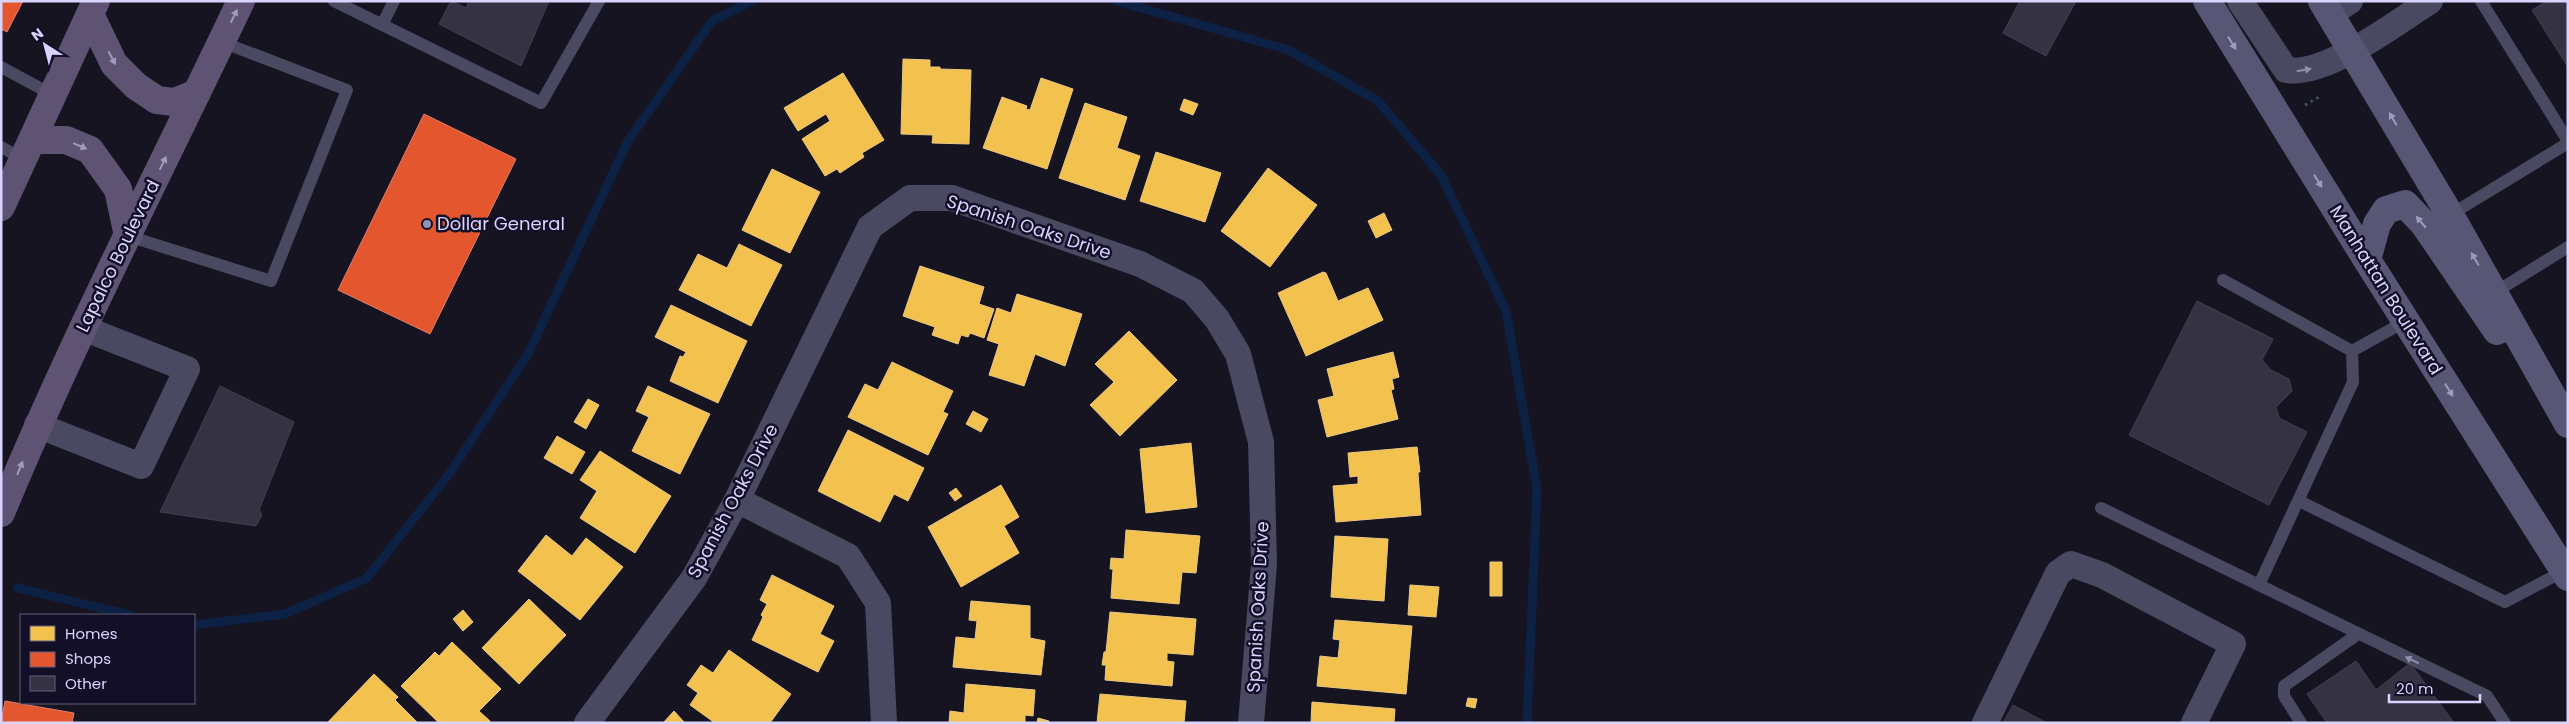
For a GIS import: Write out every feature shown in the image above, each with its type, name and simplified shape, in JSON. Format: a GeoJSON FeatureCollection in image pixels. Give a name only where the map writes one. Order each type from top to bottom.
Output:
{"type":"FeatureCollection","features":[{"type":"Feature","properties":{"kind":"main road","name":"Lapalco Boulevard"},"geometry":{"type":"LineString","coordinates":[[1,513],[37,425],[241,1]]}},
{"type":"Feature","properties":{"kind":"main road"},"geometry":{"type":"LineString","coordinates":[[93,8],[114,64],[136,86],[157,100],[174,102],[198,93]]}},
{"type":"Feature","properties":{"kind":"main road"},"geometry":{"type":"LineString","coordinates":[[1,207],[19,149],[53,95],[93,8]]}},
{"type":"Feature","properties":{"kind":"main road"},"geometry":{"type":"LineString","coordinates":[[19,149],[66,140],[90,150],[118,189],[128,236]]}},
{"type":"Feature","properties":{"kind":"street","name":"Manhattan Boulevard"},"geometry":{"type":"LineString","coordinates":[[2207,1],[2366,260],[2566,574]]}},
{"type":"Feature","properties":{"kind":"street"},"geometry":{"type":"LineString","coordinates":[[2240,1],[2286,70],[2298,72],[2316,68],[2353,50],[2430,1]]}},
{"type":"Feature","properties":{"kind":"street"},"geometry":{"type":"LineString","coordinates":[[2334,5],[2353,50],[2450,215],[2566,420]]}},
{"type":"Feature","properties":{"kind":"street","name":"Spanish Oaks Drive"},"geometry":{"type":"LineString","coordinates":[[587,723],[694,578],[737,500],[870,227],[910,198],[952,198],[1140,264],[1193,291],[1217,318],[1238,354],[1261,442],[1264,564],[1251,723]]}},
{"type":"Feature","properties":{"kind":"street"},"geometry":{"type":"LineString","coordinates":[[2366,260],[2377,224],[2386,210],[2405,204],[2424,224],[2511,352],[2566,420]]}},
{"type":"Feature","properties":{"kind":"street"},"geometry":{"type":"LineString","coordinates":[[37,425],[142,466],[187,369],[83,328]]}},
{"type":"Feature","properties":{"kind":"street"},"geometry":{"type":"LineString","coordinates":[[2514,492],[2568,542]]}},
{"type":"Feature","properties":{"kind":"street"},"geometry":{"type":"LineString","coordinates":[[737,500],[848,556],[878,602],[884,723]]}},
{"type":"Feature","properties":{"kind":"street"},"geometry":{"type":"LineString","coordinates":[[1985,723],[2058,573],[2071,564],[2102,574],[2233,644],[2194,723]]}},
{"type":"Feature","properties":{"kind":"lane"},"geometry":{"type":"LineString","coordinates":[[334,1],[541,103],[599,1]]}},
{"type":"Feature","properties":{"kind":"lane"},"geometry":{"type":"LineString","coordinates":[[382,25],[394,1]]}},
{"type":"Feature","properties":{"kind":"lane"},"geometry":{"type":"LineString","coordinates":[[2450,215],[2568,142],[2481,1]]}},
{"type":"Feature","properties":{"kind":"lane"},"geometry":{"type":"LineString","coordinates":[[128,236],[271,281],[347,90],[222,42]]}},
{"type":"Feature","properties":{"kind":"lane"},"geometry":{"type":"LineString","coordinates":[[1,68],[53,95]]}},
{"type":"Feature","properties":{"kind":"lane"},"geometry":{"type":"LineString","coordinates":[[2494,293],[2568,247]]}},
{"type":"Feature","properties":{"kind":"lane"},"geometry":{"type":"LineString","coordinates":[[2223,280],[2352,351]]}},
{"type":"Feature","properties":{"kind":"lane"},"geometry":{"type":"LineString","coordinates":[[2352,351],[2406,321]]}},
{"type":"Feature","properties":{"kind":"lane"},"geometry":{"type":"LineString","coordinates":[[2259,585],[2353,382],[2352,351]]}},
{"type":"Feature","properties":{"kind":"lane"},"geometry":{"type":"LineString","coordinates":[[2299,501],[2505,602],[2566,574]]}},
{"type":"Feature","properties":{"kind":"lane"},"geometry":{"type":"LineString","coordinates":[[2101,508],[2487,696],[2505,723]]}},
{"type":"Feature","properties":{"kind":"lane"},"geometry":{"type":"LineString","coordinates":[[2301,723],[2284,696],[2284,686],[2358,634]]}},
{"type":"Feature","properties":{"kind":"building: Homes"},"geometry":{"type":"Polygon","coordinates":[[[903,59],[930,60],[930,67],[940,67],[940,69],[971,70],[969,144],[932,143],[933,135],[901,134],[903,59]]]}},
{"type":"Feature","properties":{"kind":"building: Homes"},"geometry":{"type":"Polygon","coordinates":[[[843,73],[884,140],[862,153],[864,157],[840,173],[837,169],[825,176],[802,139],[830,121],[826,114],[798,131],[784,108],[843,73]]]}},
{"type":"Feature","properties":{"kind":"building: Homes"},"geometry":{"type":"Polygon","coordinates":[[[1041,78],[1073,89],[1047,169],[983,148],[1002,97],[1027,106],[1026,109],[1030,110],[1041,78]]]}},
{"type":"Feature","properties":{"kind":"building: Homes"},"geometry":{"type":"Polygon","coordinates":[[[1184,99],[1198,104],[1193,115],[1180,110],[1184,99]]]}},
{"type":"Feature","properties":{"kind":"building: Homes"},"geometry":{"type":"Polygon","coordinates":[[[1085,103],[1127,117],[1117,148],[1140,156],[1125,200],[1059,178],[1085,103]]]}},
{"type":"Feature","properties":{"kind":"building: Homes"},"geometry":{"type":"Polygon","coordinates":[[[1156,152],[1221,173],[1205,222],[1140,201],[1156,152]]]}},
{"type":"Feature","properties":{"kind":"building: Homes"},"geometry":{"type":"Polygon","coordinates":[[[1268,168],[1317,205],[1270,267],[1221,231],[1268,168]]]}},
{"type":"Feature","properties":{"kind":"building: Homes"},"geometry":{"type":"Polygon","coordinates":[[[772,169],[820,192],[790,253],[742,230],[772,169]]]}},
{"type":"Feature","properties":{"kind":"building: Homes"},"geometry":{"type":"Polygon","coordinates":[[[1384,213],[1392,230],[1376,238],[1368,221],[1384,213]]]}},
{"type":"Feature","properties":{"kind":"building: Homes"},"geometry":{"type":"Polygon","coordinates":[[[739,244],[782,265],[751,326],[679,290],[698,254],[727,268],[739,244]]]}},
{"type":"Feature","properties":{"kind":"building: Homes"},"geometry":{"type":"Polygon","coordinates":[[[920,266],[984,287],[979,304],[994,309],[984,338],[970,333],[968,337],[961,335],[958,344],[932,335],[935,327],[903,316],[920,266]]]}},
{"type":"Feature","properties":{"kind":"building: Homes"},"geometry":{"type":"Polygon","coordinates":[[[1323,272],[1326,273],[1338,301],[1368,288],[1383,320],[1306,356],[1278,293],[1323,272]]]}},
{"type":"Feature","properties":{"kind":"building: Homes"},"geometry":{"type":"Polygon","coordinates":[[[1017,294],[1082,314],[1065,366],[1035,354],[1024,386],[989,375],[999,344],[987,340],[997,308],[1011,313],[1017,294]]]}},
{"type":"Feature","properties":{"kind":"building: Homes"},"geometry":{"type":"Polygon","coordinates":[[[671,305],[747,341],[718,403],[670,381],[680,356],[683,357],[686,352],[655,337],[671,305]]]}},
{"type":"Feature","properties":{"kind":"building: Homes"},"geometry":{"type":"Polygon","coordinates":[[[1129,331],[1177,380],[1120,436],[1090,405],[1114,382],[1095,364],[1129,331]]]}},
{"type":"Feature","properties":{"kind":"building: Homes"},"geometry":{"type":"Polygon","coordinates":[[[1393,352],[1399,377],[1392,379],[1394,389],[1391,390],[1398,419],[1327,437],[1318,400],[1334,396],[1327,369],[1393,352]]]}},
{"type":"Feature","properties":{"kind":"building: Homes"},"geometry":{"type":"Polygon","coordinates":[[[892,362],[953,391],[943,412],[948,414],[928,455],[848,417],[865,384],[878,390],[892,362]]]}},
{"type":"Feature","properties":{"kind":"building: Homes"},"geometry":{"type":"Polygon","coordinates":[[[648,386],[710,414],[680,474],[632,451],[649,417],[636,411],[648,386]]]}},
{"type":"Feature","properties":{"kind":"building: Homes"},"geometry":{"type":"Polygon","coordinates":[[[588,399],[599,405],[586,429],[574,422],[588,399]]]}},
{"type":"Feature","properties":{"kind":"building: Homes"},"geometry":{"type":"Polygon","coordinates":[[[973,411],[988,419],[981,432],[966,424],[973,411]]]}},
{"type":"Feature","properties":{"kind":"building: Homes"},"geometry":{"type":"Polygon","coordinates":[[[848,430],[924,468],[908,501],[894,494],[880,522],[818,491],[848,430]]]}},
{"type":"Feature","properties":{"kind":"building: Homes"},"geometry":{"type":"Polygon","coordinates":[[[557,436],[585,452],[572,474],[544,458],[557,436]]]}},
{"type":"Feature","properties":{"kind":"building: Homes"},"geometry":{"type":"Polygon","coordinates":[[[1191,443],[1197,507],[1146,513],[1140,449],[1191,443]]]}},
{"type":"Feature","properties":{"kind":"building: Homes"},"geometry":{"type":"Polygon","coordinates":[[[1417,447],[1420,472],[1418,472],[1421,515],[1336,522],[1333,486],[1358,484],[1358,476],[1350,477],[1348,453],[1417,447]]]}},
{"type":"Feature","properties":{"kind":"building: Homes"},"geometry":{"type":"Polygon","coordinates":[[[600,451],[671,496],[635,553],[580,518],[597,491],[580,480],[600,451]]]}},
{"type":"Feature","properties":{"kind":"building: Homes"},"geometry":{"type":"Polygon","coordinates":[[[1001,485],[1019,517],[1004,526],[1019,553],[961,587],[928,527],[1001,485]]]}},
{"type":"Feature","properties":{"kind":"building: Homes"},"geometry":{"type":"Polygon","coordinates":[[[956,488],[962,496],[955,501],[949,493],[956,488]]]}},
{"type":"Feature","properties":{"kind":"building: Homes"},"geometry":{"type":"Polygon","coordinates":[[[1126,530],[1200,536],[1196,573],[1182,572],[1179,604],[1111,598],[1113,569],[1110,569],[1111,558],[1124,559],[1126,530]]]}},
{"type":"Feature","properties":{"kind":"building: Homes"},"geometry":{"type":"Polygon","coordinates":[[[546,535],[572,556],[586,538],[623,567],[580,620],[518,571],[546,535]]]}},
{"type":"Feature","properties":{"kind":"building: Homes"},"geometry":{"type":"Polygon","coordinates":[[[1335,536],[1388,539],[1384,601],[1331,597],[1335,536]]]}},
{"type":"Feature","properties":{"kind":"building: Homes"},"geometry":{"type":"Polygon","coordinates":[[[1490,562],[1502,562],[1502,596],[1490,596],[1490,562]]]}},
{"type":"Feature","properties":{"kind":"building: Homes"},"geometry":{"type":"Polygon","coordinates":[[[772,575],[834,606],[820,634],[834,641],[818,672],[752,640],[767,604],[760,600],[772,575]]]}},
{"type":"Feature","properties":{"kind":"building: Homes"},"geometry":{"type":"Polygon","coordinates":[[[1410,585],[1439,587],[1436,617],[1408,615],[1410,585]]]}},
{"type":"Feature","properties":{"kind":"building: Homes"},"geometry":{"type":"Polygon","coordinates":[[[529,599],[566,635],[519,684],[482,648],[529,599]]]}},
{"type":"Feature","properties":{"kind":"building: Homes"},"geometry":{"type":"Polygon","coordinates":[[[971,601],[1030,606],[1030,638],[1045,641],[1041,675],[953,667],[956,637],[975,639],[977,621],[969,620],[971,601]]]}},
{"type":"Feature","properties":{"kind":"building: Homes"},"geometry":{"type":"Polygon","coordinates":[[[463,610],[473,622],[463,631],[453,619],[463,610]]]}},
{"type":"Feature","properties":{"kind":"building: Homes"},"geometry":{"type":"Polygon","coordinates":[[[1110,612],[1196,619],[1193,655],[1167,653],[1167,661],[1174,662],[1172,686],[1105,680],[1106,665],[1102,665],[1104,652],[1106,652],[1110,612]]]}},
{"type":"Feature","properties":{"kind":"building: Homes"},"geometry":{"type":"Polygon","coordinates":[[[1335,620],[1412,626],[1406,694],[1317,686],[1320,656],[1338,658],[1340,640],[1333,639],[1335,620]]]}},
{"type":"Feature","properties":{"kind":"building: Homes"},"geometry":{"type":"Polygon","coordinates":[[[452,642],[501,689],[479,711],[490,721],[489,723],[439,723],[401,686],[435,652],[439,656],[452,642]]]}},
{"type":"Feature","properties":{"kind":"building: Homes"},"geometry":{"type":"Polygon","coordinates":[[[729,650],[791,694],[770,723],[715,723],[690,705],[698,693],[687,685],[701,665],[713,673],[729,650]]]}},
{"type":"Feature","properties":{"kind":"building: Homes"},"geometry":{"type":"Polygon","coordinates":[[[374,674],[398,697],[395,700],[418,723],[327,723],[374,674]]]}},
{"type":"Feature","properties":{"kind":"building: Homes"},"geometry":{"type":"Polygon","coordinates":[[[966,684],[1035,690],[1033,716],[1025,715],[1025,723],[949,723],[950,711],[964,713],[966,684]]]}},
{"type":"Feature","properties":{"kind":"building: Homes"},"geometry":{"type":"Polygon","coordinates":[[[1100,694],[1186,701],[1184,723],[1097,723],[1100,694]]]}},
{"type":"Feature","properties":{"kind":"building: Homes"},"geometry":{"type":"Polygon","coordinates":[[[1468,698],[1477,699],[1475,708],[1466,706],[1468,698]]]}},
{"type":"Feature","properties":{"kind":"building: Homes"},"geometry":{"type":"Polygon","coordinates":[[[1312,702],[1395,709],[1394,723],[1311,723],[1312,702]]]}},
{"type":"Feature","properties":{"kind":"building: Homes"},"geometry":{"type":"Polygon","coordinates":[[[674,711],[685,723],[663,723],[674,711]]]}},
{"type":"Feature","properties":{"kind":"building: Homes"},"geometry":{"type":"Polygon","coordinates":[[[1038,718],[1049,721],[1048,723],[1037,723],[1038,718]]]}},
{"type":"Feature","properties":{"kind":"building: Shops"},"geometry":{"type":"Polygon","coordinates":[[[1,1],[23,1],[7,32],[1,29],[1,1]]]}},
{"type":"Feature","properties":{"kind":"building: Shops","name":"Dollar General"},"geometry":{"type":"Polygon","coordinates":[[[424,114],[516,159],[430,334],[338,290],[424,114]]]}},
{"type":"Feature","properties":{"kind":"building: Shops"},"geometry":{"type":"Polygon","coordinates":[[[5,701],[74,713],[72,723],[1,723],[5,701]]]}},
{"type":"Feature","properties":{"kind":"building: Other"},"geometry":{"type":"Polygon","coordinates":[[[451,1],[466,8],[469,1],[549,1],[521,66],[439,24],[451,1]]]}},
{"type":"Feature","properties":{"kind":"building: Other"},"geometry":{"type":"Polygon","coordinates":[[[2020,1],[2076,1],[2046,56],[2003,33],[2020,1]]]}},
{"type":"Feature","properties":{"kind":"building: Other"},"geometry":{"type":"Polygon","coordinates":[[[2547,1],[2568,1],[2568,67],[2532,10],[2547,1]]]}},
{"type":"Feature","properties":{"kind":"building: Other"},"geometry":{"type":"Polygon","coordinates":[[[2197,301],[2273,339],[2262,360],[2271,370],[2289,379],[2292,391],[2276,407],[2279,418],[2307,432],[2269,505],[2129,435],[2197,301]]]}},
{"type":"Feature","properties":{"kind":"building: Other"},"geometry":{"type":"Polygon","coordinates":[[[220,386],[294,422],[259,510],[262,515],[256,526],[160,512],[220,386]]]}},
{"type":"Feature","properties":{"kind":"building: Other"},"geometry":{"type":"Polygon","coordinates":[[[2356,661],[2376,690],[2410,663],[2454,723],[2327,723],[2307,694],[2356,661]]]}},
{"type":"Feature","properties":{"kind":"building: Other"},"geometry":{"type":"Polygon","coordinates":[[[2013,705],[2047,723],[2003,723],[2013,705]]]}},
{"type":"Feature","properties":{"kind":"waterway"},"geometry":{"type":"LineString","coordinates":[[195,625],[285,614],[367,578],[450,473],[528,354],[628,141],[712,21],[752,1]]}},
{"type":"Feature","properties":{"kind":"waterway"},"geometry":{"type":"LineString","coordinates":[[1117,1],[1289,50],[1378,101],[1441,175],[1506,311],[1537,489],[1527,723]]}},
{"type":"Feature","properties":{"kind":"waterway"},"geometry":{"type":"LineString","coordinates":[[18,588],[126,614]]}},
{"type":"Feature","properties":{"kind":"place","name":"Dollar General"},"geometry":{"type":"Point","coordinates":[427,224]}}]}
